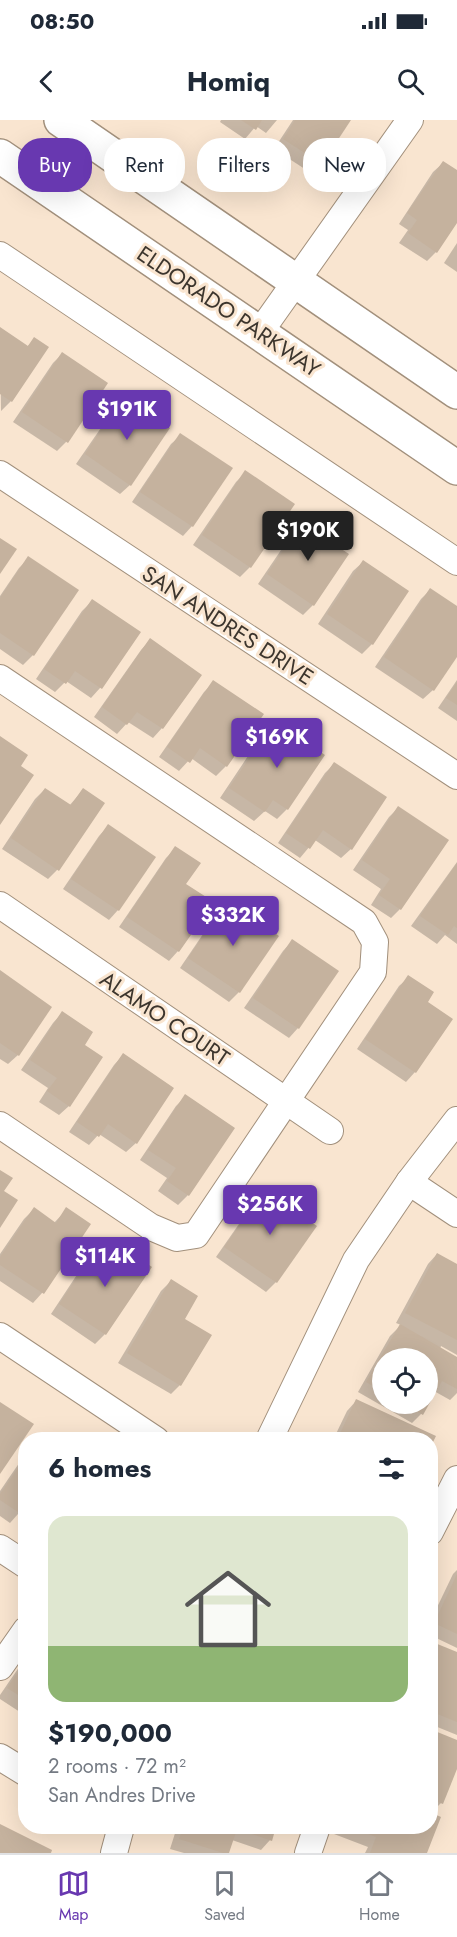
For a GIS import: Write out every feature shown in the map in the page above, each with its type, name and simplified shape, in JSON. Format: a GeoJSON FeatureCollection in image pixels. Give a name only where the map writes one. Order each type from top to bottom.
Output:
{"type":"FeatureCollection","features":[{"type":"Feature","properties":{"kind":"main road"},"geometry":{"type":"LineString","coordinates":[[61,120],[457,392]]}},
{"type":"Feature","properties":{"kind":"main road","name":"ELDORADO PARKWAY"},"geometry":{"type":"LineString","coordinates":[[0,156],[457,468]]}},
{"type":"Feature","properties":{"kind":"street"},"geometry":{"type":"LineString","coordinates":[[260,332],[410,120]]}},
{"type":"Feature","properties":{"kind":"street"},"geometry":{"type":"LineString","coordinates":[[0,255],[457,562]]}},
{"type":"Feature","properties":{"kind":"street","name":"SAN ANDRES DRIVE"},"geometry":{"type":"LineString","coordinates":[[0,474],[457,776]]}},
{"type":"Feature","properties":{"kind":"street"},"geometry":{"type":"LineString","coordinates":[[0,678],[364,922],[375,942],[372,972],[196,1235],[177,1238],[151,1227],[0,1125]]}},
{"type":"Feature","properties":{"kind":"street","name":"ALAMO COURT"},"geometry":{"type":"LineString","coordinates":[[0,905],[330,1131]]}},
{"type":"Feature","properties":{"kind":"street"},"geometry":{"type":"LineString","coordinates":[[274,1432],[356,1260],[409,1182],[457,1120]]}},
{"type":"Feature","properties":{"kind":"street"},"geometry":{"type":"LineString","coordinates":[[409,1182],[457,1214]]}},
{"type":"Feature","properties":{"kind":"street"},"geometry":{"type":"LineString","coordinates":[[0,1336],[144,1432]]}},
{"type":"Feature","properties":{"kind":"street"},"geometry":{"type":"LineString","coordinates":[[438,1516],[457,1479]]}},
{"type":"Feature","properties":{"kind":"street"},"geometry":{"type":"LineString","coordinates":[[0,1548],[18,1560]]}},
{"type":"Feature","properties":{"kind":"street"},"geometry":{"type":"LineString","coordinates":[[0,1667],[18,1641]]}},
{"type":"Feature","properties":{"kind":"street"},"geometry":{"type":"LineString","coordinates":[[0,1757],[18,1768]]}},
{"type":"Feature","properties":{"kind":"street"},"geometry":{"type":"LineString","coordinates":[[114,1853],[119,1834]]}},
{"type":"Feature","properties":{"kind":"street"},"geometry":{"type":"LineString","coordinates":[[308,1853],[315,1834]]}},
{"type":"Feature","properties":{"kind":"building"},"geometry":{"type":"Polygon","coordinates":[[[241,120],[262,120],[256,130],[241,120]]]}},
{"type":"Feature","properties":{"kind":"building"},"geometry":{"type":"Polygon","coordinates":[[[295,120],[351,120],[339,138],[303,138],[303,152],[291,144],[291,138],[284,138],[295,120]]]}},
{"type":"Feature","properties":{"kind":"building"},"geometry":{"type":"Polygon","coordinates":[[[443,161],[457,170],[457,223],[437,253],[408,233],[417,220],[407,213],[443,161]]]}},
{"type":"Feature","properties":{"kind":"building"},"geometry":{"type":"Polygon","coordinates":[[[0,327],[28,346],[34,337],[49,347],[12,402],[0,394],[0,327]]]}},
{"type":"Feature","properties":{"kind":"building"},"geometry":{"type":"Polygon","coordinates":[[[62,352],[108,383],[68,443],[22,412],[62,352]]]}},
{"type":"Feature","properties":{"kind":"building"},"geometry":{"type":"Polygon","coordinates":[[[123,397],[170,428],[131,486],[85,454],[123,397]]]}},
{"type":"Feature","properties":{"kind":"building"},"geometry":{"type":"Polygon","coordinates":[[[180,433],[233,468],[193,527],[140,492],[180,433]]]}},
{"type":"Feature","properties":{"kind":"building"},"geometry":{"type":"Polygon","coordinates":[[[245,470],[295,504],[251,568],[202,535],[245,470]]]}},
{"type":"Feature","properties":{"kind":"building"},"geometry":{"type":"Polygon","coordinates":[[[306,516],[324,529],[320,535],[349,554],[314,606],[267,574],[306,516]]]}},
{"type":"Feature","properties":{"kind":"building"},"geometry":{"type":"Polygon","coordinates":[[[0,538],[17,549],[0,574],[0,538]]]}},
{"type":"Feature","properties":{"kind":"building"},"geometry":{"type":"Polygon","coordinates":[[[28,556],[79,590],[34,656],[0,633],[0,598],[28,556]]]}},
{"type":"Feature","properties":{"kind":"building"},"geometry":{"type":"Polygon","coordinates":[[[363,560],[409,591],[373,645],[327,614],[363,560]]]}},
{"type":"Feature","properties":{"kind":"building"},"geometry":{"type":"Polygon","coordinates":[[[430,588],[457,606],[457,657],[434,691],[384,657],[430,588]]]}},
{"type":"Feature","properties":{"kind":"building"},"geometry":{"type":"Polygon","coordinates":[[[92,599],[141,632],[102,689],[75,671],[66,684],[44,669],[92,599]]]}},
{"type":"Feature","properties":{"kind":"building"},"geometry":{"type":"Polygon","coordinates":[[[150,638],[202,675],[163,729],[137,712],[127,725],[102,707],[150,638]]]}},
{"type":"Feature","properties":{"kind":"building"},"geometry":{"type":"Polygon","coordinates":[[[213,680],[264,714],[227,767],[200,748],[190,763],[167,747],[213,680]]]}},
{"type":"Feature","properties":{"kind":"building"},"geometry":{"type":"Polygon","coordinates":[[[457,682],[457,705],[446,698],[457,682]]]}},
{"type":"Feature","properties":{"kind":"building"},"geometry":{"type":"Polygon","coordinates":[[[274,721],[325,755],[288,810],[273,800],[265,812],[229,788],[274,721]]]}},
{"type":"Feature","properties":{"kind":"building"},"geometry":{"type":"Polygon","coordinates":[[[0,736],[28,755],[21,766],[34,775],[0,825],[0,736]]]}},
{"type":"Feature","properties":{"kind":"building"},"geometry":{"type":"Polygon","coordinates":[[[334,762],[387,797],[352,850],[323,830],[310,849],[286,833],[334,762]]]}},
{"type":"Feature","properties":{"kind":"building"},"geometry":{"type":"Polygon","coordinates":[[[45,788],[71,805],[83,788],[105,803],[59,871],[11,838],[45,788]]]}},
{"type":"Feature","properties":{"kind":"building"},"geometry":{"type":"Polygon","coordinates":[[[398,806],[449,840],[401,910],[379,895],[390,879],[362,860],[398,806]]]}},
{"type":"Feature","properties":{"kind":"building"},"geometry":{"type":"Polygon","coordinates":[[[108,824],[156,857],[119,911],[71,879],[108,824]]]}},
{"type":"Feature","properties":{"kind":"building"},"geometry":{"type":"Polygon","coordinates":[[[175,846],[201,863],[186,884],[214,902],[179,952],[127,917],[175,846]]]}},
{"type":"Feature","properties":{"kind":"building"},"geometry":{"type":"Polygon","coordinates":[[[457,863],[457,928],[454,926],[448,935],[420,916],[457,863]]]}},
{"type":"Feature","properties":{"kind":"building"},"geometry":{"type":"Polygon","coordinates":[[[227,900],[279,936],[240,993],[188,958],[227,900]]]}},
{"type":"Feature","properties":{"kind":"building"},"geometry":{"type":"Polygon","coordinates":[[[292,939],[339,971],[299,1029],[253,998],[292,939]]]}},
{"type":"Feature","properties":{"kind":"building"},"geometry":{"type":"Polygon","coordinates":[[[0,970],[52,1007],[19,1056],[0,1043],[0,970]]]}},
{"type":"Feature","properties":{"kind":"building"},"geometry":{"type":"Polygon","coordinates":[[[408,975],[434,992],[428,1002],[453,1019],[416,1073],[365,1039],[408,975]]]}},
{"type":"Feature","properties":{"kind":"building"},"geometry":{"type":"Polygon","coordinates":[[[62,1011],[93,1032],[85,1045],[103,1057],[70,1107],[47,1091],[57,1078],[30,1060],[62,1011]]]}},
{"type":"Feature","properties":{"kind":"building"},"geometry":{"type":"Polygon","coordinates":[[[123,1053],[174,1088],[137,1144],[108,1124],[99,1137],[77,1122],[123,1053]]]}},
{"type":"Feature","properties":{"kind":"building"},"geometry":{"type":"Polygon","coordinates":[[[185,1094],[235,1128],[189,1196],[167,1181],[176,1168],[148,1150],[185,1094]]]}},
{"type":"Feature","properties":{"kind":"building"},"geometry":{"type":"Polygon","coordinates":[[[0,1170],[13,1178],[4,1191],[18,1200],[0,1228],[0,1170]]]}},
{"type":"Feature","properties":{"kind":"building"},"geometry":{"type":"Polygon","coordinates":[[[264,1190],[317,1226],[277,1283],[224,1247],[264,1190]]]}},
{"type":"Feature","properties":{"kind":"building"},"geometry":{"type":"Polygon","coordinates":[[[34,1207],[56,1223],[66,1207],[91,1224],[44,1294],[0,1265],[0,1257],[34,1207]]]}},
{"type":"Feature","properties":{"kind":"building"},"geometry":{"type":"Polygon","coordinates":[[[98,1246],[120,1262],[128,1251],[152,1267],[106,1335],[59,1304],[98,1246]]]}},
{"type":"Feature","properties":{"kind":"building"},"geometry":{"type":"Polygon","coordinates":[[[437,1253],[457,1264],[457,1340],[405,1313],[437,1253]]]}},
{"type":"Feature","properties":{"kind":"building"},"geometry":{"type":"Polygon","coordinates":[[[171,1279],[198,1296],[185,1319],[212,1335],[181,1386],[127,1353],[171,1279]]]}},
{"type":"Feature","properties":{"kind":"building"},"geometry":{"type":"Polygon","coordinates":[[[400,1324],[457,1357],[457,1389],[442,1381],[438,1388],[438,1348],[386,1348],[400,1324]]]}},
{"type":"Feature","properties":{"kind":"building"},"geometry":{"type":"Polygon","coordinates":[[[372,1372],[372,1385],[366,1382],[372,1372]]]}},
{"type":"Feature","properties":{"kind":"building"},"geometry":{"type":"Polygon","coordinates":[[[356,1399],[372,1406],[372,1414],[388,1414],[427,1432],[341,1432],[356,1399]]]}},
{"type":"Feature","properties":{"kind":"building"},"geometry":{"type":"Polygon","coordinates":[[[0,1402],[34,1424],[29,1432],[18,1432],[18,1448],[0,1474],[0,1402]]]}},
{"type":"Feature","properties":{"kind":"building"},"geometry":{"type":"Polygon","coordinates":[[[18,1468],[18,1512],[0,1500],[0,1494],[18,1468]]]}},
{"type":"Feature","properties":{"kind":"building"},"geometry":{"type":"Polygon","coordinates":[[[457,1574],[457,1634],[438,1625],[438,1614],[457,1574]]]}},
{"type":"Feature","properties":{"kind":"building"},"geometry":{"type":"Polygon","coordinates":[[[438,1644],[457,1652],[457,1722],[438,1714],[438,1644]]]}},
{"type":"Feature","properties":{"kind":"building"},"geometry":{"type":"Polygon","coordinates":[[[18,1672],[18,1695],[7,1688],[18,1672]]]}},
{"type":"Feature","properties":{"kind":"building"},"geometry":{"type":"Polygon","coordinates":[[[438,1732],[457,1740],[457,1769],[443,1804],[438,1802],[438,1732]]]}},
{"type":"Feature","properties":{"kind":"building"},"geometry":{"type":"Polygon","coordinates":[[[0,1824],[52,1850],[51,1853],[0,1853],[0,1824]]]}},
{"type":"Feature","properties":{"kind":"building"},"geometry":{"type":"Polygon","coordinates":[[[181,1834],[235,1834],[229,1853],[179,1839],[181,1834]]]}},
{"type":"Feature","properties":{"kind":"building"},"geometry":{"type":"Polygon","coordinates":[[[252,1834],[274,1834],[272,1841],[252,1834]]]}},
{"type":"Feature","properties":{"kind":"building"},"geometry":{"type":"Polygon","coordinates":[[[368,1834],[434,1834],[427,1853],[370,1853],[376,1837],[368,1834]]]}}]}
